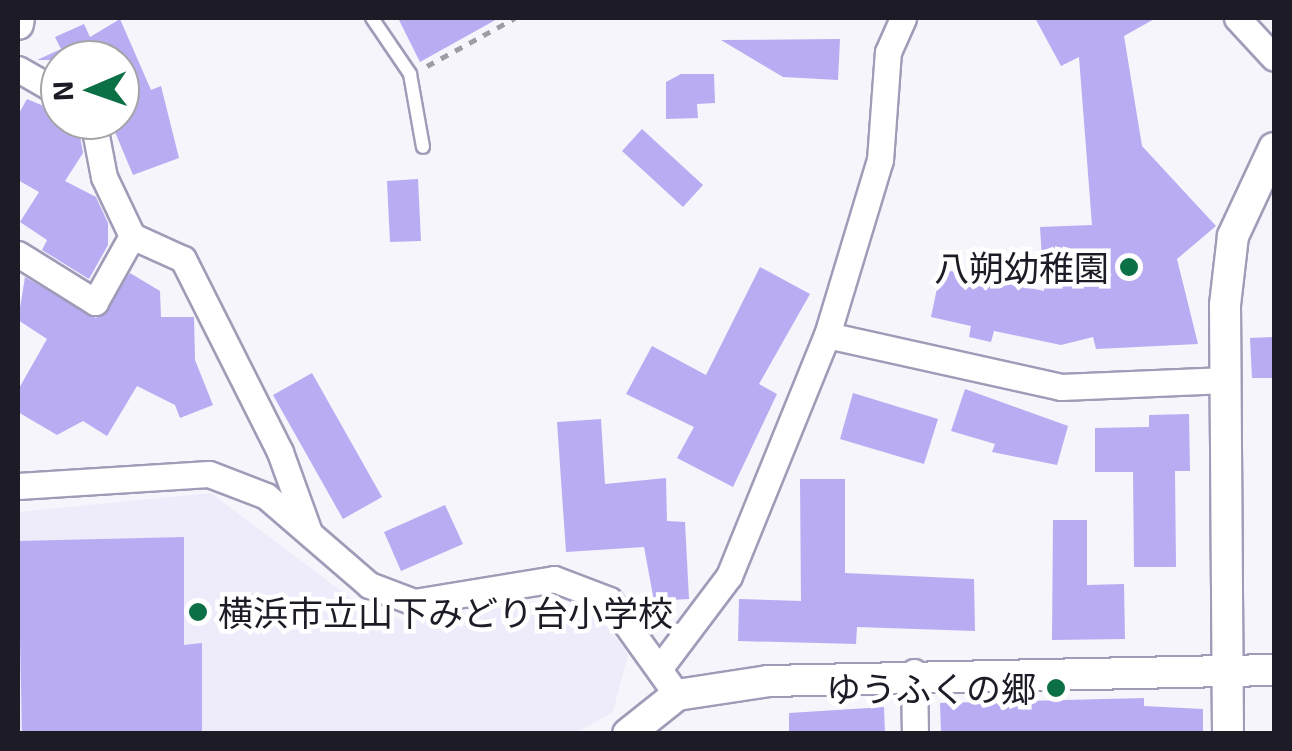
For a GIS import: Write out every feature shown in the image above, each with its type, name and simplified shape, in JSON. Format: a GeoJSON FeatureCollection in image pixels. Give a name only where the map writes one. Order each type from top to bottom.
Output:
{"type":"FeatureCollection","features":[{"type":"Feature","properties":{"kind":"street"},"geometry":{"type":"LineString","coordinates":[[662,665],[729,576],[827,335],[880,160],[888,52],[902,18]]}},
{"type":"Feature","properties":{"kind":"street"},"geometry":{"type":"LineString","coordinates":[[1237,18],[1274,58]]}},
{"type":"Feature","properties":{"kind":"street"},"geometry":{"type":"LineString","coordinates":[[18,68],[40,81]]}},
{"type":"Feature","properties":{"kind":"street"},"geometry":{"type":"LineString","coordinates":[[98,140],[104,177],[132,236],[183,259],[280,452],[310,537]]}},
{"type":"Feature","properties":{"kind":"street"},"geometry":{"type":"LineString","coordinates":[[1228,734],[1226,380],[1233,236],[1274,148]]}},
{"type":"Feature","properties":{"kind":"street"},"geometry":{"type":"LineString","coordinates":[[18,254],[95,302],[132,236]]}},
{"type":"Feature","properties":{"kind":"street"},"geometry":{"type":"LineString","coordinates":[[827,335],[1061,386],[1226,380]]}},
{"type":"Feature","properties":{"kind":"street"},"geometry":{"type":"LineString","coordinates":[[18,486],[209,474],[266,496],[369,584],[414,602],[554,579],[592,591],[662,665],[678,695]]}},
{"type":"Feature","properties":{"kind":"street"},"geometry":{"type":"LineString","coordinates":[[628,734],[678,695],[914,672],[1274,670]]}},
{"type":"Feature","properties":{"kind":"street"},"geometry":{"type":"LineString","coordinates":[[914,672],[915,734]]}},
{"type":"Feature","properties":{"kind":"lane"},"geometry":{"type":"LineString","coordinates":[[372,18],[410,74],[423,146]]}},
{"type":"Feature","properties":{"kind":"path"},"geometry":{"type":"LineString","coordinates":[[410,74],[482,44],[515,18]]}},
{"type":"Feature","properties":{"kind":"shaded area","name":"横浜市立山下みどり台小学校"},"geometry":{"type":"Polygon","coordinates":[[[211,493],[357,603],[405,622],[521,605],[600,618],[628,654],[613,712],[575,733],[18,734],[18,512],[211,493]]]}},
{"type":"Feature","properties":{"kind":"building"},"geometry":{"type":"Polygon","coordinates":[[[398,18],[499,18],[420,62],[398,18]]]}},
{"type":"Feature","properties":{"kind":"building"},"geometry":{"type":"Polygon","coordinates":[[[1035,18],[1156,18],[1124,36],[1142,146],[1216,226],[1177,259],[1198,344],[1096,349],[1093,337],[1061,345],[994,331],[991,342],[969,337],[971,326],[931,317],[941,269],[1044,291],[1040,227],[1092,225],[1079,57],[1061,66],[1035,18]]]}},
{"type":"Feature","properties":{"kind":"building"},"geometry":{"type":"Polygon","coordinates":[[[120,19],[129,40],[55,37],[84,24],[90,37],[120,19]]]}},
{"type":"Feature","properties":{"kind":"building"},"geometry":{"type":"Polygon","coordinates":[[[840,39],[838,80],[783,77],[721,40],[840,39]]]}},
{"type":"Feature","properties":{"kind":"building"},"geometry":{"type":"Polygon","coordinates":[[[140,65],[151,90],[161,86],[179,158],[133,175],[118,140],[140,140],[140,65]]]}},
{"type":"Feature","properties":{"kind":"building"},"geometry":{"type":"Polygon","coordinates":[[[681,74],[714,74],[715,103],[697,104],[698,118],[666,119],[666,82],[681,74]]]}},
{"type":"Feature","properties":{"kind":"building"},"geometry":{"type":"Polygon","coordinates":[[[27,99],[40,104],[40,140],[81,140],[83,153],[65,181],[96,197],[108,223],[108,245],[89,279],[42,250],[47,240],[20,222],[39,192],[18,180],[18,115],[27,99]]]}},
{"type":"Feature","properties":{"kind":"building"},"geometry":{"type":"Polygon","coordinates":[[[642,129],[703,185],[683,207],[622,151],[642,129]]]}},
{"type":"Feature","properties":{"kind":"building"},"geometry":{"type":"Polygon","coordinates":[[[418,179],[421,241],[390,242],[387,181],[418,179]]]}},
{"type":"Feature","properties":{"kind":"building"},"geometry":{"type":"Polygon","coordinates":[[[760,267],[810,294],[759,384],[777,394],[733,487],[677,458],[694,427],[626,394],[652,346],[706,375],[760,267]]]}},
{"type":"Feature","properties":{"kind":"building"},"geometry":{"type":"Polygon","coordinates":[[[130,273],[160,291],[161,317],[194,317],[195,360],[213,405],[180,418],[175,405],[137,386],[107,436],[83,421],[57,435],[18,412],[18,390],[47,339],[18,320],[25,277],[96,318],[130,273]]]}},
{"type":"Feature","properties":{"kind":"building"},"geometry":{"type":"Polygon","coordinates":[[[1274,337],[1274,378],[1252,378],[1250,338],[1274,337]]]}},
{"type":"Feature","properties":{"kind":"building"},"geometry":{"type":"Polygon","coordinates":[[[312,373],[382,497],[343,519],[273,395],[312,373]]]}},
{"type":"Feature","properties":{"kind":"building"},"geometry":{"type":"Polygon","coordinates":[[[965,389],[1068,426],[1057,465],[992,452],[995,444],[951,431],[965,389]]]}},
{"type":"Feature","properties":{"kind":"building"},"geometry":{"type":"Polygon","coordinates":[[[853,393],[938,419],[924,464],[840,439],[853,393]]]}},
{"type":"Feature","properties":{"kind":"building"},"geometry":{"type":"Polygon","coordinates":[[[1189,414],[1190,471],[1175,471],[1176,567],[1134,567],[1133,472],[1095,472],[1095,428],[1149,427],[1149,415],[1189,414]]]}},
{"type":"Feature","properties":{"kind":"building"},"geometry":{"type":"Polygon","coordinates":[[[601,419],[605,484],[666,478],[667,521],[685,522],[689,599],[654,601],[644,547],[566,552],[557,422],[601,419]]]}},
{"type":"Feature","properties":{"kind":"building"},"geometry":{"type":"Polygon","coordinates":[[[800,479],[845,479],[845,573],[974,579],[975,631],[857,627],[856,644],[738,641],[739,599],[801,601],[800,479]]]}},
{"type":"Feature","properties":{"kind":"building"},"geometry":{"type":"Polygon","coordinates":[[[445,505],[463,544],[401,571],[384,532],[445,505]]]}},
{"type":"Feature","properties":{"kind":"building"},"geometry":{"type":"Polygon","coordinates":[[[1053,520],[1087,520],[1087,585],[1124,584],[1125,639],[1052,640],[1053,520]]]}},
{"type":"Feature","properties":{"kind":"building"},"geometry":{"type":"Polygon","coordinates":[[[184,537],[184,645],[202,643],[202,734],[22,734],[18,541],[184,537]]]}},
{"type":"Feature","properties":{"kind":"building"},"geometry":{"type":"Polygon","coordinates":[[[1144,698],[1144,706],[1203,709],[1203,734],[941,734],[940,703],[1144,698]]]}},
{"type":"Feature","properties":{"kind":"building"},"geometry":{"type":"Polygon","coordinates":[[[884,707],[885,734],[789,734],[789,713],[884,707]]]}},
{"type":"Feature","properties":{"kind":"place","name":"八朔幼稚園"},"geometry":{"type":"Point","coordinates":[1129,267]}},
{"type":"Feature","properties":{"kind":"place","name":"横浜市立山下みどり台小学校"},"geometry":{"type":"Point","coordinates":[198,612]}},
{"type":"Feature","properties":{"kind":"place","name":"ゆうふくの郷"},"geometry":{"type":"Point","coordinates":[1056,688]}}]}
